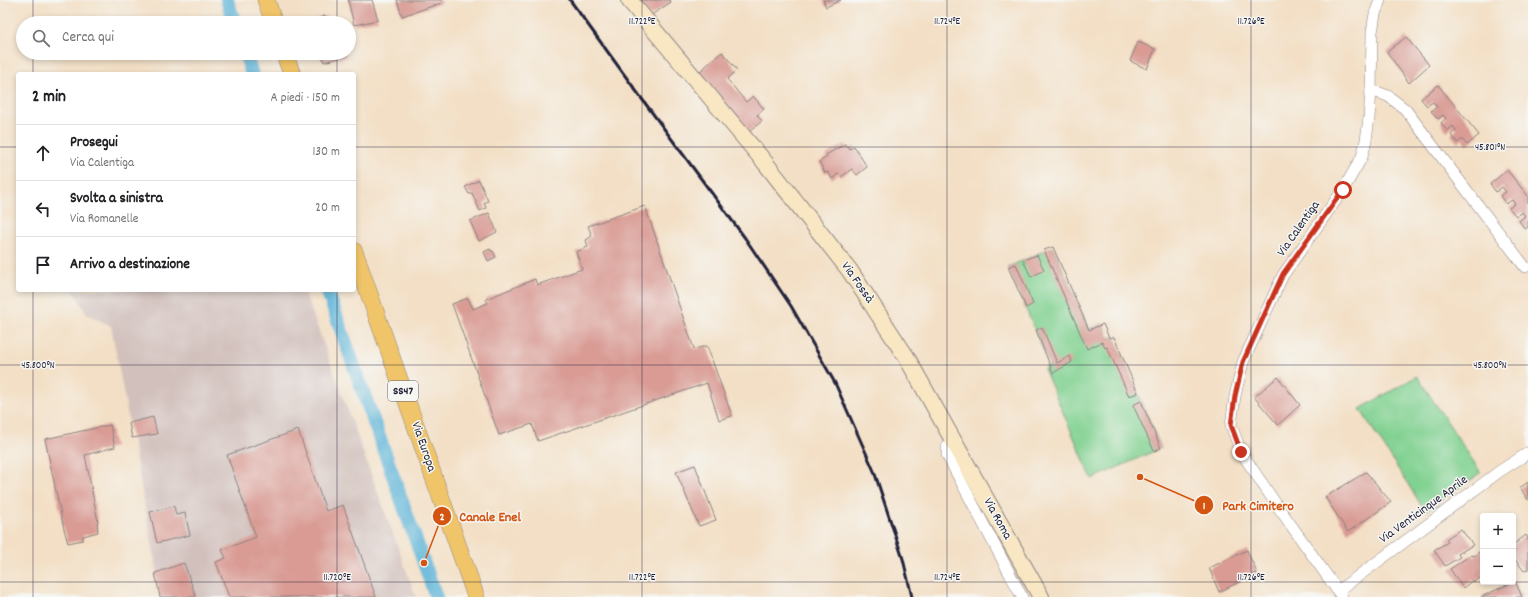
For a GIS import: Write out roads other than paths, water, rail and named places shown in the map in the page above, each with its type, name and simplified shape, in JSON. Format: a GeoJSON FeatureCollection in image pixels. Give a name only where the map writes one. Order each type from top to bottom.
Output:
{"type":"FeatureCollection","features":[{"type":"Feature","properties":{"kind":"main road"},"geometry":{"type":"LineString","coordinates":[[266,0],[272,16]]}},
{"type":"Feature","properties":{"kind":"main road","name":"Via Fossà"},"geometry":{"type":"LineString","coordinates":[[629,0],[763,160],[850,272],[907,358],[953,441]]}},
{"type":"Feature","properties":{"kind":"main road"},"geometry":{"type":"LineString","coordinates":[[287,60],[291,72]]}},
{"type":"Feature","properties":{"kind":"main road","name":"Via Europa"},"geometry":{"type":"LineString","coordinates":[[356,257],[476,597]]}},
{"type":"Feature","properties":{"kind":"main road","name":"Via Roma"},"geometry":{"type":"LineString","coordinates":[[953,441],[1041,597]]}},
{"type":"Feature","properties":{"kind":"street","name":"Via Calentiga"},"geometry":{"type":"LineString","coordinates":[[1340,594],[1241,452],[1231,425],[1235,396],[1243,362],[1283,274],[1343,190],[1362,156],[1366,140],[1371,90],[1372,32],[1375,14],[1380,0]]}},
{"type":"Feature","properties":{"kind":"street"},"geometry":{"type":"LineString","coordinates":[[1371,90],[1388,96],[1405,110],[1525,267]]}},
{"type":"Feature","properties":{"kind":"street"},"geometry":{"type":"LineString","coordinates":[[953,441],[947,447],[947,455],[1022,597]]}},
{"type":"Feature","properties":{"kind":"street","name":"Via Venticinque Aprile"},"geometry":{"type":"LineString","coordinates":[[1340,594],[1500,471],[1528,453]]}},
{"type":"Feature","properties":{"kind":"waterway"},"geometry":{"type":"LineString","coordinates":[[227,0],[233,16]]}},
{"type":"Feature","properties":{"kind":"waterway"},"geometry":{"type":"LineString","coordinates":[[247,60],[251,72]]}},
{"type":"Feature","properties":{"kind":"waterway"},"geometry":{"type":"LineString","coordinates":[[328,292],[436,597]]}},
{"type":"Feature","properties":{"kind":"railway"},"geometry":{"type":"LineString","coordinates":[[570,0],[745,238],[791,306],[835,383],[874,471],[903,559],[912,597]]}},
{"type":"Feature","properties":{"kind":"place","name":"Park Cimitero"},"geometry":{"type":"Point","coordinates":[1140,477]}},
{"type":"Feature","properties":{"kind":"place","name":"Canale Enel"},"geometry":{"type":"Point","coordinates":[424,563]}}]}
